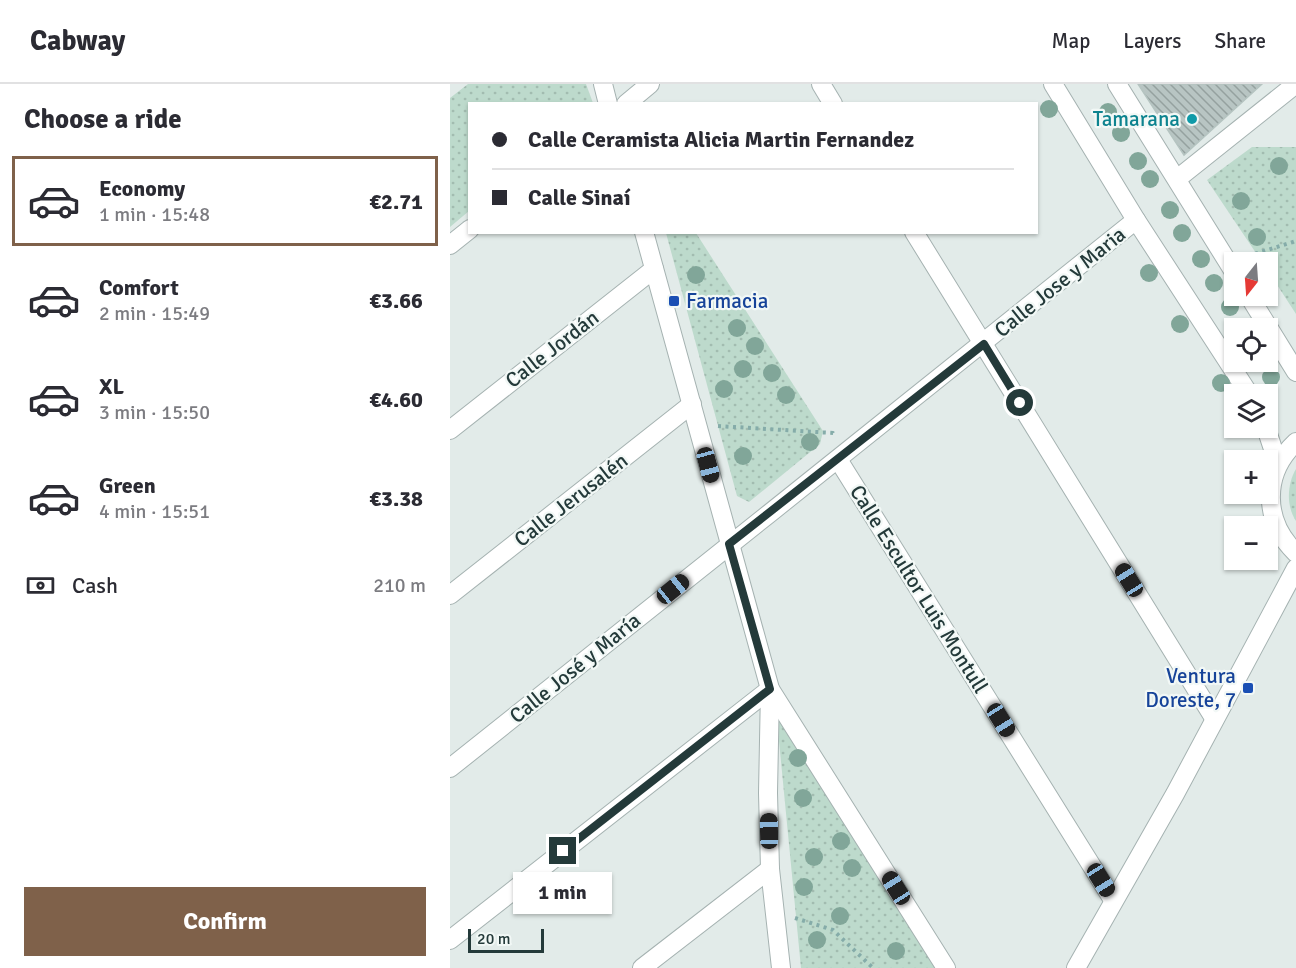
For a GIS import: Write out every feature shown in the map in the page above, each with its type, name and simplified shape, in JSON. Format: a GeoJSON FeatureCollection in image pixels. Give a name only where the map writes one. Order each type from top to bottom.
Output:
{"type":"FeatureCollection","features":[{"type":"Feature","properties":{"kind":"street"},"geometry":{"type":"LineString","coordinates":[[603,84],[608,102]]}},
{"type":"Feature","properties":{"kind":"street"},"geometry":{"type":"LineString","coordinates":[[628,102],[650,84]]}},
{"type":"Feature","properties":{"kind":"street"},"geometry":{"type":"LineString","coordinates":[[821,84],[832,102]]}},
{"type":"Feature","properties":{"kind":"street"},"geometry":{"type":"LineString","coordinates":[[1053,84],[1136,220],[1243,384]]}},
{"type":"Feature","properties":{"kind":"street"},"geometry":{"type":"LineString","coordinates":[[1117,84],[1224,256]]}},
{"type":"Feature","properties":{"kind":"street"},"geometry":{"type":"LineString","coordinates":[[1177,179],[1296,84]]}},
{"type":"Feature","properties":{"kind":"street","name":"Calle Jose y Maria"},"geometry":{"type":"LineString","coordinates":[[729,544],[844,456],[1136,220]]}},
{"type":"Feature","properties":{"kind":"street"},"geometry":{"type":"LineString","coordinates":[[450,245],[468,231]]}},
{"type":"Feature","properties":{"kind":"street"},"geometry":{"type":"LineString","coordinates":[[645,234],[770,689],[770,869],[781,968]]}},
{"type":"Feature","properties":{"kind":"street"},"geometry":{"type":"LineString","coordinates":[[915,234],[1214,718]]}},
{"type":"Feature","properties":{"kind":"street","name":"Calle Jordán"},"geometry":{"type":"LineString","coordinates":[[450,430],[654,269]]}},
{"type":"Feature","properties":{"kind":"street"},"geometry":{"type":"LineString","coordinates":[[1255,306],[1296,372]]}},
{"type":"Feature","properties":{"kind":"street","name":"Calle Jerusalén"},"geometry":{"type":"LineString","coordinates":[[450,595],[692,404]]}},
{"type":"Feature","properties":{"kind":"street"},"geometry":{"type":"LineString","coordinates":[[1278,466],[1285,453],[1296,442]]}},
{"type":"Feature","properties":{"kind":"street","name":"Calle Escultor Luis Montull"},"geometry":{"type":"LineString","coordinates":[[844,456],[1113,900]]}},
{"type":"Feature","properties":{"kind":"street"},"geometry":{"type":"LineString","coordinates":[[1271,504],[1273,520],[1284,541],[1296,553]]}},
{"type":"Feature","properties":{"kind":"street","name":"Calle José y María"},"geometry":{"type":"LineString","coordinates":[[450,768],[729,544]]}},
{"type":"Feature","properties":{"kind":"street"},"geometry":{"type":"LineString","coordinates":[[1076,968],[1175,794],[1296,568]]}},
{"type":"Feature","properties":{"kind":"street"},"geometry":{"type":"LineString","coordinates":[[450,940],[770,689]]}},
{"type":"Feature","properties":{"kind":"street"},"geometry":{"type":"LineString","coordinates":[[770,689],[946,968]]}},
{"type":"Feature","properties":{"kind":"street"},"geometry":{"type":"LineString","coordinates":[[642,968],[770,869]]}},
{"type":"Feature","properties":{"kind":"path"},"geometry":{"type":"LineString","coordinates":[[1268,252],[1296,241]]}},
{"type":"Feature","properties":{"kind":"path"},"geometry":{"type":"LineString","coordinates":[[698,425],[833,433],[844,456]]}},
{"type":"Feature","properties":{"kind":"path"},"geometry":{"type":"LineString","coordinates":[[774,916],[802,919],[833,930],[873,968]]}},
{"type":"Feature","properties":{"kind":"green space"},"geometry":{"type":"Polygon","coordinates":[[[468,84],[586,84],[593,102],[468,102],[468,212],[450,227],[450,98],[468,84]]]}},
{"type":"Feature","properties":{"kind":"green space"},"geometry":{"type":"Polygon","coordinates":[[[1252,147],[1296,147],[1296,314],[1278,286],[1278,252],[1255,252],[1207,180],[1252,147]]]}},
{"type":"Feature","properties":{"kind":"green space"},"geometry":{"type":"Polygon","coordinates":[[[666,234],[697,234],[823,431],[820,444],[749,502],[737,496],[666,234]]]}},
{"type":"Feature","properties":{"kind":"green space"},"geometry":{"type":"Polygon","coordinates":[[[1296,469],[1296,521],[1289,502],[1289,495],[1296,469]]]}},
{"type":"Feature","properties":{"kind":"green space"},"geometry":{"type":"Polygon","coordinates":[[[776,710],[939,968],[801,968],[776,710]]]}},
{"type":"Feature","properties":{"kind":"building","name":"Tamarana"},"geometry":{"type":"Polygon","coordinates":[[[1138,84],[1262,84],[1184,155],[1138,84]]]}},
{"type":"Feature","properties":{"kind":"place","name":"Tamarana"},"geometry":{"type":"Point","coordinates":[1192,119]}},
{"type":"Feature","properties":{"kind":"place","name":"Farmacia"},"geometry":{"type":"Point","coordinates":[674,301]}},
{"type":"Feature","properties":{"kind":"place","name":"Ventura Doreste, 7"},"geometry":{"type":"Point","coordinates":[1248,688]}},
{"type":"Feature","properties":{"kind":"route"},"geometry":{"type":"LineString","coordinates":[[563,851],[770,689],[729,544],[984,344],[1020,403]]}}]}
